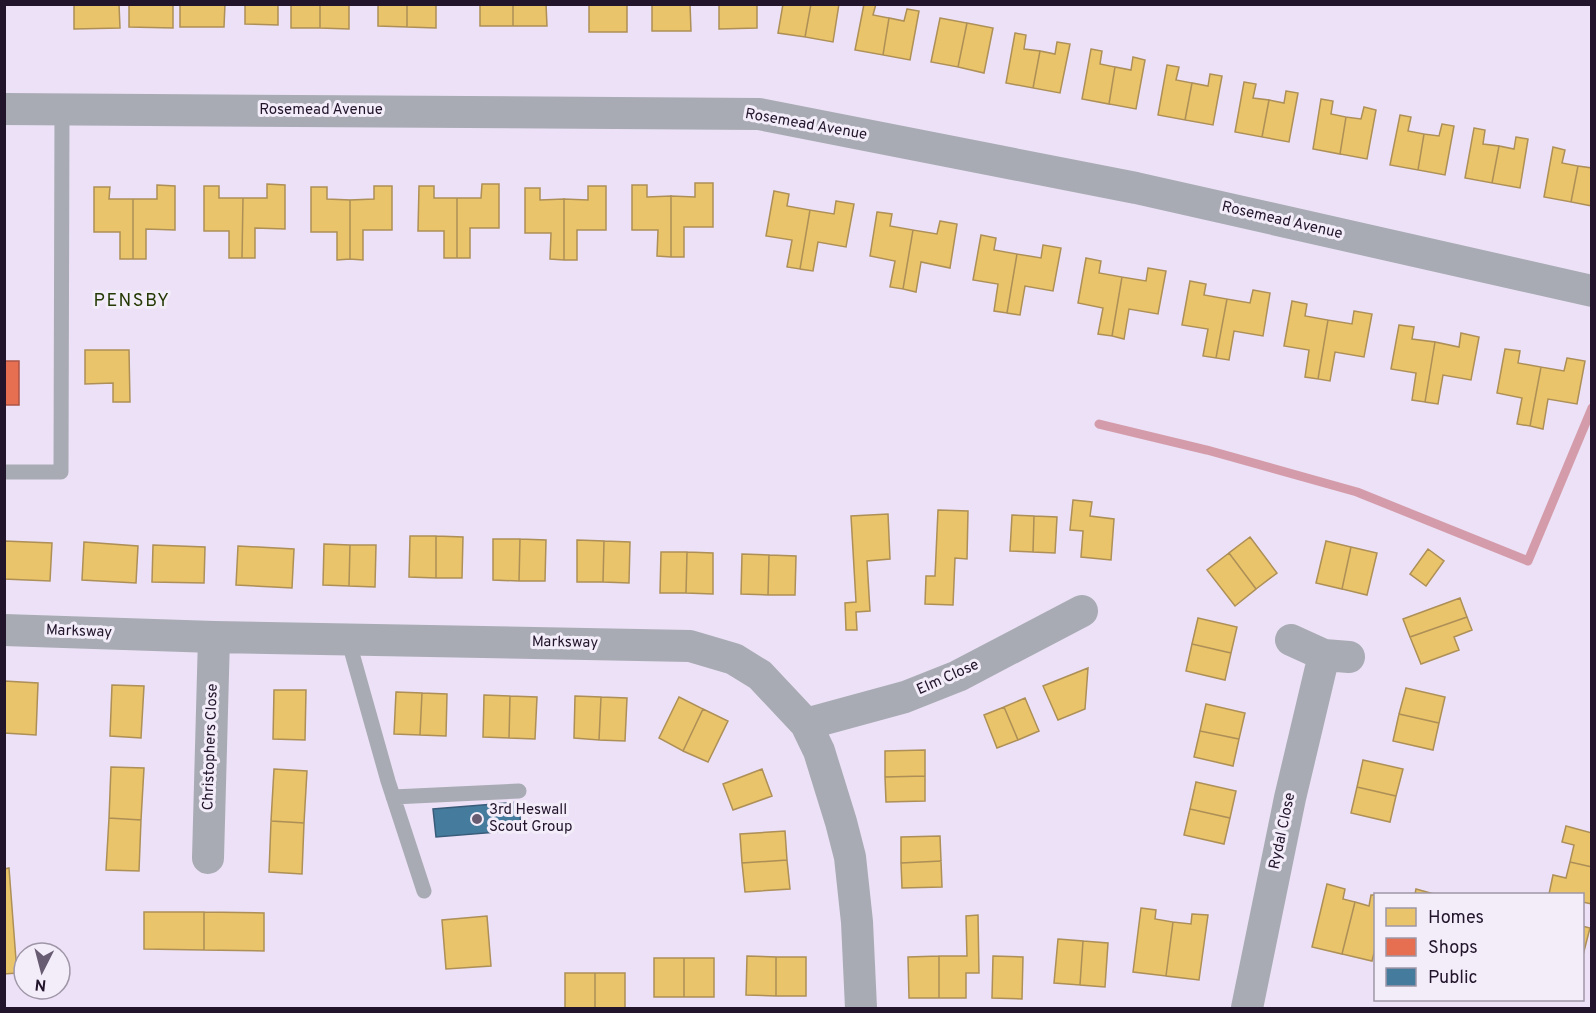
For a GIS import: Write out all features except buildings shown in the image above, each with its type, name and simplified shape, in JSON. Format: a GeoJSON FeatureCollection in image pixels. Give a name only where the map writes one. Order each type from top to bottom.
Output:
{"type":"FeatureCollection","features":[{"type":"Feature","properties":{"kind":"street","name":"Rosemead Avenue"},"geometry":{"type":"LineString","coordinates":[[4,109],[759,114],[1136,188],[1592,291]]}},
{"type":"Feature","properties":{"kind":"street","name":"Elm Close"},"geometry":{"type":"LineString","coordinates":[[806,724],[905,697],[958,676],[1082,611]]}},
{"type":"Feature","properties":{"kind":"street","name":"Marksway"},"geometry":{"type":"LineString","coordinates":[[4,630],[214,637],[690,646],[734,658],[760,675],[806,724],[819,751],[850,857],[857,922],[861,1008]]}},
{"type":"Feature","properties":{"kind":"street","name":"Christophers Close"},"geometry":{"type":"LineString","coordinates":[[208,858],[214,637]]}},
{"type":"Feature","properties":{"kind":"street","name":"Rydal Close"},"geometry":{"type":"LineString","coordinates":[[1246,1008],[1290,798],[1336,656],[1291,640]]}},
{"type":"Feature","properties":{"kind":"lane"},"geometry":{"type":"LineString","coordinates":[[4,472],[61,471],[62,108]]}},
{"type":"Feature","properties":{"kind":"lane"},"geometry":{"type":"LineString","coordinates":[[348,639],[393,797],[424,891]]}},
{"type":"Feature","properties":{"kind":"lane"},"geometry":{"type":"LineString","coordinates":[[393,797],[519,791]]}},
{"type":"Feature","properties":{"kind":"waterway"},"geometry":{"type":"LineString","coordinates":[[1099,424],[1207,450],[1357,492],[1528,561],[1592,408]]}},
{"type":"Feature","properties":{"kind":"place","name":"3rd Heswall Scout Group"},"geometry":{"type":"Point","coordinates":[477,819]}},
{"type":"Feature","properties":{"kind":"district","name":"PENSBY"},"geometry":{"type":"Point","coordinates":[132,301]}}]}
